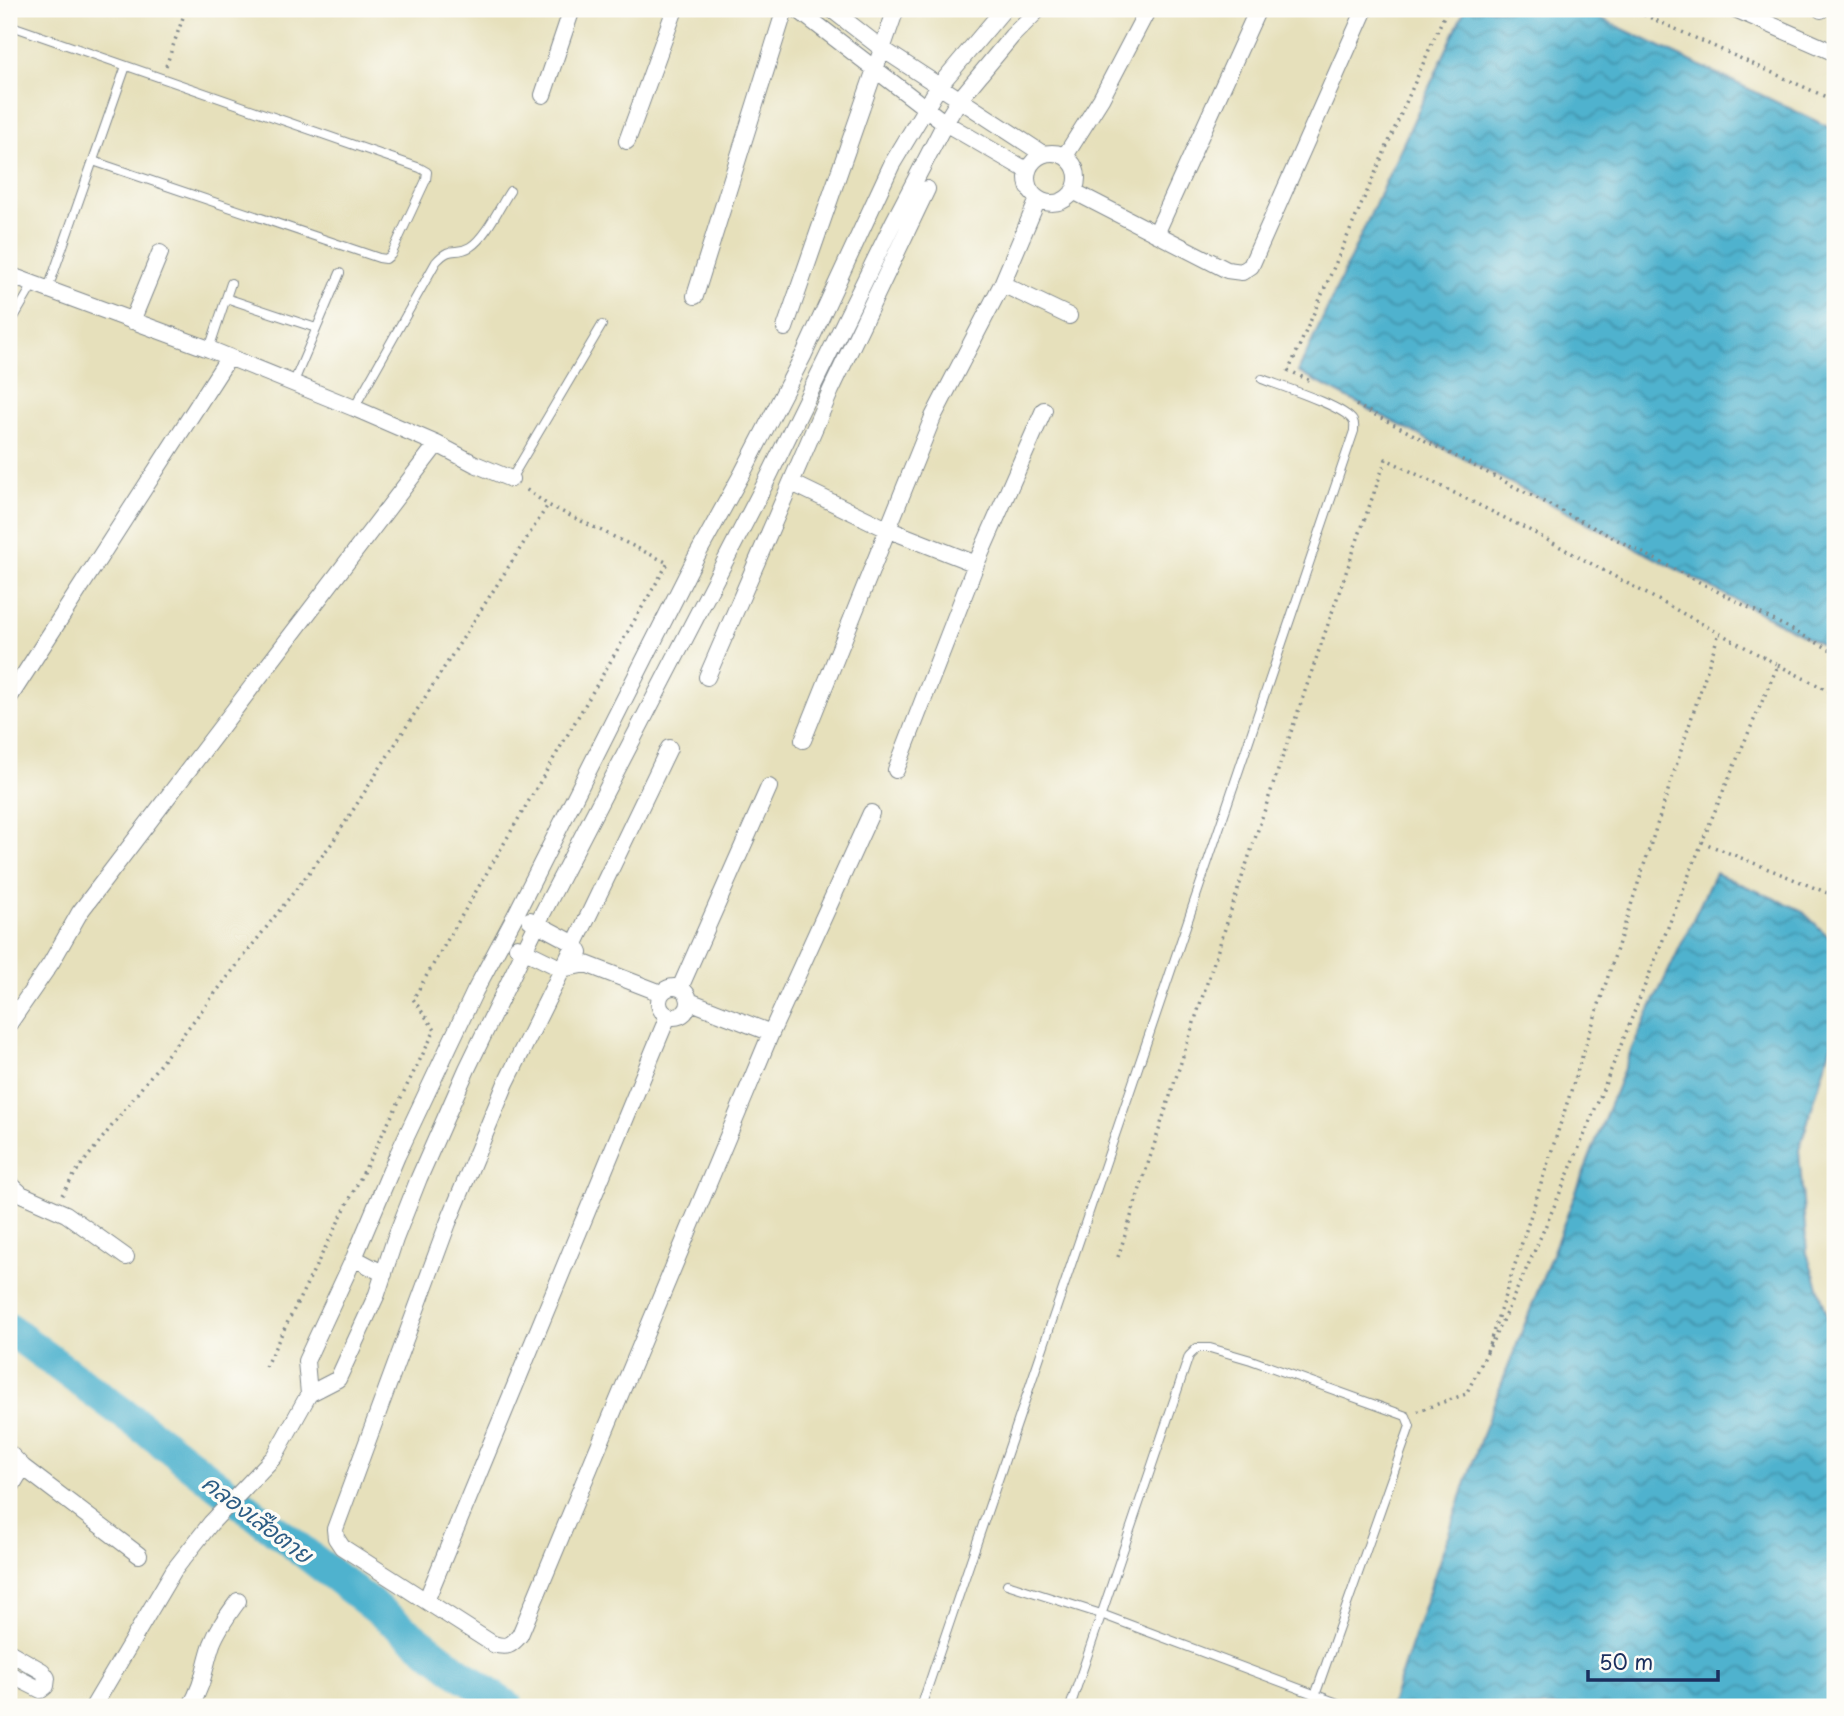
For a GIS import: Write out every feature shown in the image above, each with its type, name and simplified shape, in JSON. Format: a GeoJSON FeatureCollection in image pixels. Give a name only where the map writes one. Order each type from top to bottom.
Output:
{"type":"FeatureCollection","features":[{"type":"Feature","properties":{"kind":"street"},"geometry":{"type":"LineString","coordinates":[[543,95],[572,9]]}},
{"type":"Feature","properties":{"kind":"street"},"geometry":{"type":"LineString","coordinates":[[627,141],[675,9]]}},
{"type":"Feature","properties":{"kind":"street"},"geometry":{"type":"LineString","coordinates":[[695,296],[785,9]]}},
{"type":"Feature","properties":{"kind":"street"},"geometry":{"type":"LineString","coordinates":[[797,9],[945,123],[1028,171]]}},
{"type":"Feature","properties":{"kind":"street"},"geometry":{"type":"LineString","coordinates":[[831,9],[881,48],[1042,154]]}},
{"type":"Feature","properties":{"kind":"street"},"geometry":{"type":"LineString","coordinates":[[785,328],[895,9]]}},
{"type":"Feature","properties":{"kind":"street"},"geometry":{"type":"LineString","coordinates":[[309,1394],[306,1361],[397,1156],[475,991],[695,559],[744,472],[804,354],[892,164],[939,86],[1004,9]]}},
{"type":"Feature","properties":{"kind":"street"},"geometry":{"type":"LineString","coordinates":[[93,1707],[174,1570],[211,1523],[274,1457],[309,1394],[338,1378],[377,1294],[419,1178],[467,1069],[537,924],[765,484],[945,123],[959,100],[1005,44],[1040,9]]}},
{"type":"Feature","properties":{"kind":"street"},"geometry":{"type":"LineString","coordinates":[[1065,156],[1101,99],[1148,9]]}},
{"type":"Feature","properties":{"kind":"street"},"geometry":{"type":"LineString","coordinates":[[1156,234],[1258,9]]}},
{"type":"Feature","properties":{"kind":"street"},"geometry":{"type":"LineString","coordinates":[[1073,191],[1227,270],[1242,272],[1251,267],[1365,9]]}},
{"type":"Feature","properties":{"kind":"street"},"geometry":{"type":"LineString","coordinates":[[1735,9],[1835,53]]}},
{"type":"Feature","properties":{"kind":"street"},"geometry":{"type":"LineString","coordinates":[[1058,153],[1065,156],[1076,172],[1077,182],[1073,191],[1061,201],[1053,203],[1038,199],[1028,187],[1028,171],[1042,154],[1058,153]]}},
{"type":"Feature","properties":{"kind":"street"},"geometry":{"type":"LineString","coordinates":[[707,677],[831,390],[928,189]]}},
{"type":"Feature","properties":{"kind":"street"},"geometry":{"type":"LineString","coordinates":[[803,740],[933,417],[1002,284],[1038,199]]}},
{"type":"Feature","properties":{"kind":"street"},"geometry":{"type":"LineString","coordinates":[[132,321],[160,253]]}},
{"type":"Feature","properties":{"kind":"street"},"geometry":{"type":"LineString","coordinates":[[9,275],[209,349],[354,408],[511,479]]}},
{"type":"Feature","properties":{"kind":"street"},"geometry":{"type":"LineString","coordinates":[[1002,284],[1069,316]]}},
{"type":"Feature","properties":{"kind":"street"},"geometry":{"type":"LineString","coordinates":[[9,698],[229,358]]}},
{"type":"Feature","properties":{"kind":"street"},"geometry":{"type":"LineString","coordinates":[[896,771],[976,564],[1044,410]]}},
{"type":"Feature","properties":{"kind":"street"},"geometry":{"type":"LineString","coordinates":[[9,1024],[51,964],[80,912],[437,444]]}},
{"type":"Feature","properties":{"kind":"street"},"geometry":{"type":"LineString","coordinates":[[744,472],[765,484]]}},
{"type":"Feature","properties":{"kind":"street"},"geometry":{"type":"LineString","coordinates":[[792,483],[887,529],[976,564]]}},
{"type":"Feature","properties":{"kind":"street"},"geometry":{"type":"LineString","coordinates":[[669,748],[506,1083],[475,1155],[337,1519],[336,1538],[342,1547],[493,1644],[504,1647],[512,1645],[520,1635],[771,1033],[871,813]]}},
{"type":"Feature","properties":{"kind":"street"},"geometry":{"type":"LineString","coordinates":[[661,993],[660,1006],[668,1016],[676,1017],[688,1008],[685,994],[769,787]]}},
{"type":"Feature","properties":{"kind":"street"},"geometry":{"type":"LineString","coordinates":[[516,914],[575,944],[586,964]]}},
{"type":"Feature","properties":{"kind":"street"},"geometry":{"type":"LineString","coordinates":[[503,940],[562,969],[586,964],[661,993]]}},
{"type":"Feature","properties":{"kind":"street"},"geometry":{"type":"LineString","coordinates":[[661,993],[670,987],[771,1033]]}},
{"type":"Feature","properties":{"kind":"street"},"geometry":{"type":"LineString","coordinates":[[426,1601],[668,1016]]}},
{"type":"Feature","properties":{"kind":"street"},"geometry":{"type":"LineString","coordinates":[[9,1182],[21,1194],[54,1207],[126,1257]]}},
{"type":"Feature","properties":{"kind":"street"},"geometry":{"type":"LineString","coordinates":[[354,1258],[384,1273]]}},
{"type":"Feature","properties":{"kind":"street"},"geometry":{"type":"LineString","coordinates":[[9,1453],[23,1467],[139,1555]]}},
{"type":"Feature","properties":{"kind":"street"},"geometry":{"type":"LineString","coordinates":[[9,1490],[23,1467]]}},
{"type":"Feature","properties":{"kind":"street"},"geometry":{"type":"LineString","coordinates":[[190,1707],[204,1678],[211,1646],[219,1627],[238,1601]]}},
{"type":"Feature","properties":{"kind":"street"},"geometry":{"type":"LineString","coordinates":[[9,1652],[42,1671],[47,1678],[46,1686],[41,1690],[36,1689],[9,1674]]}},
{"type":"Feature","properties":{"kind":"lane"},"geometry":{"type":"LineString","coordinates":[[9,25],[427,172],[426,180],[391,255],[386,259],[93,161]]}},
{"type":"Feature","properties":{"kind":"lane"},"geometry":{"type":"LineString","coordinates":[[9,326],[41,286],[93,161],[126,65]]}},
{"type":"Feature","properties":{"kind":"lane"},"geometry":{"type":"LineString","coordinates":[[354,408],[436,262],[450,250],[467,249],[480,239],[510,191]]}},
{"type":"Feature","properties":{"kind":"lane"},"geometry":{"type":"LineString","coordinates":[[293,384],[340,273]]}},
{"type":"Feature","properties":{"kind":"lane"},"geometry":{"type":"LineString","coordinates":[[209,349],[231,283]]}},
{"type":"Feature","properties":{"kind":"lane"},"geometry":{"type":"LineString","coordinates":[[226,298],[316,328]]}},
{"type":"Feature","properties":{"kind":"lane"},"geometry":{"type":"LineString","coordinates":[[511,479],[602,325]]}},
{"type":"Feature","properties":{"kind":"lane"},"geometry":{"type":"LineString","coordinates":[[920,1707],[1354,431],[1354,423],[1350,418],[1332,406],[1262,379]]}},
{"type":"Feature","properties":{"kind":"lane"},"geometry":{"type":"LineString","coordinates":[[1070,1707],[1189,1356],[1197,1348],[1210,1348],[1251,1360],[1406,1416],[1410,1426],[1311,1707]]}},
{"type":"Feature","properties":{"kind":"lane"},"geometry":{"type":"LineString","coordinates":[[1007,1584],[1101,1614],[1348,1707]]}},
{"type":"Feature","properties":{"kind":"path"},"geometry":{"type":"LineString","coordinates":[[162,78],[186,9]]}},
{"type":"Feature","properties":{"kind":"path"},"geometry":{"type":"LineString","coordinates":[[1313,383],[1289,370],[1447,9]]}},
{"type":"Feature","properties":{"kind":"path"},"geometry":{"type":"LineString","coordinates":[[1631,9],[1835,101]]}},
{"type":"Feature","properties":{"kind":"path"},"geometry":{"type":"LineString","coordinates":[[1351,402],[1835,652]]}},
{"type":"Feature","properties":{"kind":"path"},"geometry":{"type":"LineString","coordinates":[[1118,1257],[1206,981],[1305,686],[1386,459],[1529,530],[1835,694]]}},
{"type":"Feature","properties":{"kind":"path"},"geometry":{"type":"LineString","coordinates":[[265,1367],[435,1030],[413,999],[668,563],[548,505],[511,479]]}},
{"type":"Feature","properties":{"kind":"path"},"geometry":{"type":"LineString","coordinates":[[54,1207],[76,1172],[332,843],[548,505]]}},
{"type":"Feature","properties":{"kind":"path"},"geometry":{"type":"LineString","coordinates":[[1483,1361],[1719,634]]}},
{"type":"Feature","properties":{"kind":"path"},"geometry":{"type":"LineString","coordinates":[[1406,1416],[1466,1394],[1500,1329],[1575,1160],[1702,842],[1778,665]]}},
{"type":"Feature","properties":{"kind":"path"},"geometry":{"type":"LineString","coordinates":[[1702,842],[1835,896]]}},
{"type":"Feature","properties":{"kind":"path"},"geometry":{"type":"LineString","coordinates":[[1835,1164],[1830,1205],[1835,1224]]}},
{"type":"Feature","properties":{"kind":"water"},"geometry":{"type":"Polygon","coordinates":[[[1465,9],[1581,9],[1835,130],[1835,652],[1298,372],[1465,9]]]}},
{"type":"Feature","properties":{"kind":"water"},"geometry":{"type":"Polygon","coordinates":[[[1715,873],[1801,910],[1835,943],[1835,1033],[1799,1150],[1807,1253],[1835,1339],[1835,1707],[1390,1707],[1484,1429],[1632,1048],[1715,873]]]}},
{"type":"Feature","properties":{"kind":"waterway","name":"คลองเสือตาย"},"geometry":{"type":"LineString","coordinates":[[9,1329],[162,1442],[461,1674],[508,1707]]}}]}
